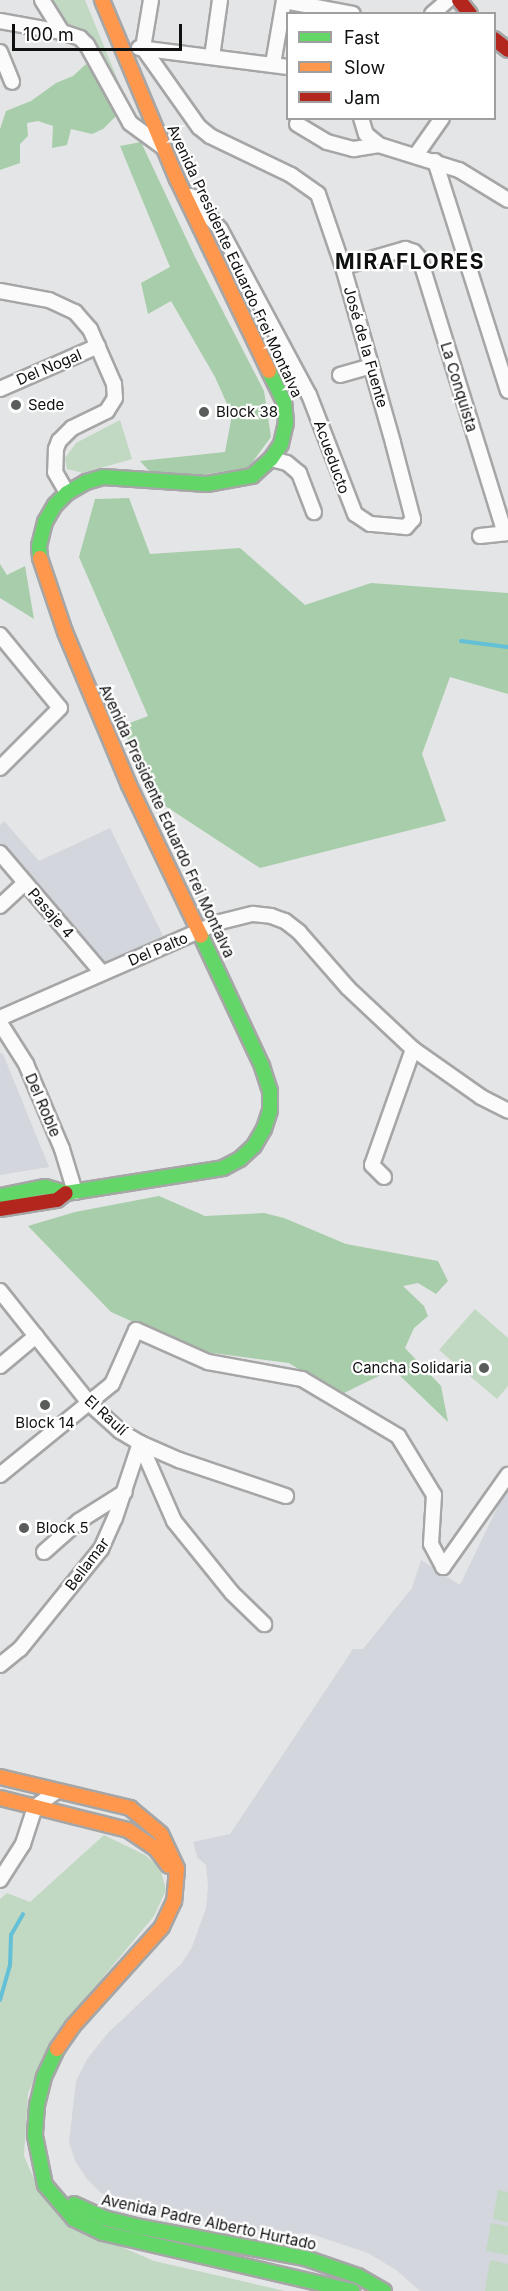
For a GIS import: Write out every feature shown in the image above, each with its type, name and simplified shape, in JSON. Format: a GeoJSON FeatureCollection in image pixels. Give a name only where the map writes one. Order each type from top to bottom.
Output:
{"type":"FeatureCollection","features":[{"type":"Feature","properties":{"kind":"street"},"geometry":{"type":"LineString","coordinates":[[42,0],[62,32]]}},
{"type":"Feature","properties":{"kind":"street","name":"Avenida Presidente Eduardo Frei Montalva"},"geometry":{"type":"LineString","coordinates":[[0,1196],[45,1187],[71,1192],[223,1168],[248,1153],[264,1129],[270,1100],[262,1066],[125,775],[44,578],[39,546],[45,522],[55,505],[67,493],[86,482],[103,477],[224,483],[252,476],[271,459],[284,435],[284,402],[177,179],[102,0]]}},
{"type":"Feature","properties":{"kind":"street"},"geometry":{"type":"LineString","coordinates":[[143,48],[151,0]]}},
{"type":"Feature","properties":{"kind":"street"},"geometry":{"type":"LineString","coordinates":[[212,57],[220,0]]}},
{"type":"Feature","properties":{"kind":"street"},"geometry":{"type":"LineString","coordinates":[[273,64],[284,0],[343,12]]}},
{"type":"Feature","properties":{"kind":"street"},"geometry":{"type":"LineString","coordinates":[[434,12],[448,0]]}},
{"type":"Feature","properties":{"kind":"street"},"geometry":{"type":"LineString","coordinates":[[459,0],[468,12]]}},
{"type":"Feature","properties":{"kind":"street"},"geometry":{"type":"LineString","coordinates":[[0,21],[62,32],[80,38],[87,45],[130,123],[143,135],[164,148]]}},
{"type":"Feature","properties":{"kind":"street"},"geometry":{"type":"LineString","coordinates":[[122,47],[286,67]]}},
{"type":"Feature","properties":{"kind":"street","name":"José de la Fuente"},"geometry":{"type":"LineString","coordinates":[[143,48],[204,132],[291,175],[318,194],[343,267],[413,519]]}},
{"type":"Feature","properties":{"kind":"street"},"geometry":{"type":"LineString","coordinates":[[0,52],[12,82]]}},
{"type":"Feature","properties":{"kind":"street"},"geometry":{"type":"LineString","coordinates":[[362,120],[366,134],[379,145]]}},
{"type":"Feature","properties":{"kind":"street"},"geometry":{"type":"LineString","coordinates":[[416,154],[441,120]]}},
{"type":"Feature","properties":{"kind":"street"},"geometry":{"type":"LineString","coordinates":[[297,124],[327,142],[354,149],[379,145],[416,154],[481,182],[508,200]]}},
{"type":"Feature","properties":{"kind":"street"},"geometry":{"type":"LineString","coordinates":[[435,161],[508,391]]}},
{"type":"Feature","properties":{"kind":"street","name":"Acueducto"},"geometry":{"type":"LineString","coordinates":[[177,179],[220,228],[309,395],[351,508],[359,519],[370,524],[405,527],[413,519]]}},
{"type":"Feature","properties":{"kind":"street","name":"La Conquista"},"geometry":{"type":"LineString","coordinates":[[343,267],[405,249],[414,252],[420,259],[506,533]]}},
{"type":"Feature","properties":{"kind":"street"},"geometry":{"type":"LineString","coordinates":[[0,291],[28,295],[64,306],[84,320],[114,384],[115,398],[107,411],[72,428],[59,441],[56,449],[55,472],[67,493]]}},
{"type":"Feature","properties":{"kind":"street","name":"Del Nogal"},"geometry":{"type":"LineString","coordinates":[[0,389],[98,346]]}},
{"type":"Feature","properties":{"kind":"street"},"geometry":{"type":"LineString","coordinates":[[340,375],[371,366]]}},
{"type":"Feature","properties":{"kind":"street"},"geometry":{"type":"LineString","coordinates":[[271,459],[287,463],[299,473],[314,512]]}},
{"type":"Feature","properties":{"kind":"street"},"geometry":{"type":"LineString","coordinates":[[480,536],[506,533]]}},
{"type":"Feature","properties":{"kind":"street"},"geometry":{"type":"LineString","coordinates":[[0,635],[60,708],[2,759]]}},
{"type":"Feature","properties":{"kind":"street","name":"Pasaje 4"},"geometry":{"type":"LineString","coordinates":[[0,854],[102,973]]}},
{"type":"Feature","properties":{"kind":"street"},"geometry":{"type":"LineString","coordinates":[[0,906],[25,883]]}},
{"type":"Feature","properties":{"kind":"street","name":"Del Palto"},"geometry":{"type":"LineString","coordinates":[[0,1018],[233,918],[253,914],[285,921],[314,947],[362,1003],[413,1049],[481,1096],[508,1110]]}},
{"type":"Feature","properties":{"kind":"street","name":"Del Roble"},"geometry":{"type":"LineString","coordinates":[[0,1023],[27,1064],[62,1149],[71,1192]]}},
{"type":"Feature","properties":{"kind":"street"},"geometry":{"type":"LineString","coordinates":[[384,1177],[372,1165],[413,1049]]}},
{"type":"Feature","properties":{"kind":"street","name":"Avenida Presidente Eduardo Frei Montalva"},"geometry":{"type":"LineString","coordinates":[[0,1209],[57,1200],[71,1192]]}},
{"type":"Feature","properties":{"kind":"street","name":"El Raulí"},"geometry":{"type":"LineString","coordinates":[[0,1291],[89,1402],[120,1431],[140,1443],[179,1460],[286,1496]]}},
{"type":"Feature","properties":{"kind":"street"},"geometry":{"type":"LineString","coordinates":[[0,1475],[112,1384],[136,1330],[208,1362],[302,1378],[398,1436],[434,1495],[431,1544],[443,1567],[508,1475]]}},
{"type":"Feature","properties":{"kind":"street"},"geometry":{"type":"LineString","coordinates":[[0,1366],[36,1336]]}},
{"type":"Feature","properties":{"kind":"street"},"geometry":{"type":"LineString","coordinates":[[140,1443],[174,1521],[232,1593],[264,1624]]}},
{"type":"Feature","properties":{"kind":"street","name":"Bellamar"},"geometry":{"type":"LineString","coordinates":[[0,1665],[20,1648],[101,1550],[108,1538],[125,1492],[140,1443]]}},
{"type":"Feature","properties":{"kind":"street"},"geometry":{"type":"LineString","coordinates":[[44,1552],[79,1521],[125,1492]]}},
{"type":"Feature","properties":{"kind":"street","name":"Avenida Padre Alberto Hurtado"},"geometry":{"type":"LineString","coordinates":[[0,1777],[121,1805],[147,1820],[161,1834],[171,1851],[177,1881],[174,1901],[162,1928],[94,2000],[61,2042],[48,2065],[40,2090],[35,2120],[40,2167],[45,2185],[58,2204],[75,2219],[93,2230],[352,2291]]}},
{"type":"Feature","properties":{"kind":"street"},"geometry":{"type":"LineString","coordinates":[[18,1782],[30,1795],[35,1807]]}},
{"type":"Feature","properties":{"kind":"street"},"geometry":{"type":"LineString","coordinates":[[0,1880],[23,1844],[35,1807],[57,1791]]}},
{"type":"Feature","properties":{"kind":"street"},"geometry":{"type":"LineString","coordinates":[[0,1798],[137,1834],[165,1857],[177,1881]]}},
{"type":"Feature","properties":{"kind":"street","name":"Avenida Padre Alberto Hurtado"},"geometry":{"type":"LineString","coordinates":[[40,2167],[63,2196],[84,2210],[104,2218],[305,2258],[358,2276],[384,2291]]}},
{"type":"Feature","properties":{"kind":"shaded area"},"geometry":{"type":"Polygon","coordinates":[[[4,821],[39,861],[110,828],[163,936],[98,967],[0,851],[0,825],[4,821]]]}},
{"type":"Feature","properties":{"kind":"shaded area"},"geometry":{"type":"Polygon","coordinates":[[[0,1053],[3,1054],[49,1167],[0,1175],[0,1053]]]}},
{"type":"Feature","properties":{"kind":"shaded area"},"geometry":{"type":"Polygon","coordinates":[[[508,1485],[508,2291],[420,2291],[396,2270],[368,2253],[308,2233],[288,2234],[235,2228],[153,2211],[101,2193],[87,2179],[75,2161],[69,2142],[76,2081],[87,2059],[108,2033],[182,1963],[192,1947],[206,1908],[208,1886],[206,1865],[197,1857],[193,1842],[230,1834],[353,1649],[363,1649],[412,1588],[421,1560],[460,1585],[508,1485]]]}},
{"type":"Feature","properties":{"kind":"green space"},"geometry":{"type":"Polygon","coordinates":[[[49,0],[85,0],[119,83],[87,43],[67,32],[49,0]]]}},
{"type":"Feature","properties":{"kind":"green space"},"geometry":{"type":"Polygon","coordinates":[[[86,64],[115,106],[115,117],[103,129],[92,134],[71,129],[67,145],[52,148],[53,126],[38,121],[27,123],[28,136],[20,144],[20,163],[0,170],[0,129],[6,111],[31,101],[56,83],[73,76],[86,64]]]}},
{"type":"Feature","properties":{"kind":"green space"},"geometry":{"type":"Polygon","coordinates":[[[141,142],[195,257],[264,391],[271,437],[248,468],[200,475],[150,472],[140,461],[225,452],[232,415],[215,377],[171,301],[148,314],[141,283],[170,267],[120,146],[141,142]]]}},
{"type":"Feature","properties":{"kind":"green space"},"geometry":{"type":"Polygon","coordinates":[[[120,420],[132,459],[83,473],[67,469],[65,458],[76,443],[120,420]]]}},
{"type":"Feature","properties":{"kind":"green space"},"geometry":{"type":"Polygon","coordinates":[[[129,498],[150,554],[240,548],[305,605],[371,583],[508,593],[508,694],[450,677],[422,754],[446,821],[260,868],[150,796],[122,726],[148,716],[79,557],[95,499],[129,498]]]}},
{"type":"Feature","properties":{"kind":"green space"},"geometry":{"type":"Polygon","coordinates":[[[0,564],[7,575],[25,566],[34,619],[0,598],[0,564]]]}},
{"type":"Feature","properties":{"kind":"green space"},"geometry":{"type":"Polygon","coordinates":[[[159,1196],[205,1216],[264,1213],[284,1218],[346,1244],[438,1261],[448,1281],[436,1294],[418,1283],[403,1286],[424,1306],[428,1316],[414,1328],[405,1348],[441,1386],[448,1422],[393,1369],[340,1395],[289,1363],[198,1351],[111,1312],[28,1226],[75,1212],[159,1196]]]}},
{"type":"Feature","properties":{"kind":"green space","name":"Cancha Solidaria"},"geometry":{"type":"Polygon","coordinates":[[[475,1309],[508,1338],[508,1386],[497,1399],[439,1350],[475,1309]]]}},
{"type":"Feature","properties":{"kind":"green space"},"geometry":{"type":"Polygon","coordinates":[[[104,1835],[145,1855],[160,1868],[166,1890],[154,1916],[54,2036],[28,2093],[24,2156],[40,2193],[64,2222],[154,2261],[285,2291],[0,2291],[0,1899],[7,1893],[30,1902],[104,1835]]]}},
{"type":"Feature","properties":{"kind":"green space"},"geometry":{"type":"Polygon","coordinates":[[[498,2190],[508,2192],[508,2222],[493,2219],[498,2190]]]}},
{"type":"Feature","properties":{"kind":"green space"},"geometry":{"type":"Polygon","coordinates":[[[491,2223],[508,2226],[508,2255],[486,2251],[491,2223]]]}},
{"type":"Feature","properties":{"kind":"green space"},"geometry":{"type":"Polygon","coordinates":[[[490,2260],[508,2264],[508,2291],[485,2291],[490,2260]]]}},
{"type":"Feature","properties":{"kind":"waterway"},"geometry":{"type":"LineString","coordinates":[[461,641],[508,647]]}},
{"type":"Feature","properties":{"kind":"waterway"},"geometry":{"type":"LineString","coordinates":[[0,2000],[10,1965],[11,1935],[23,1914]]}},
{"type":"Feature","properties":{"kind":"traffic: fast"},"geometry":{"type":"LineString","coordinates":[[40,558],[39,546],[45,522],[55,505],[67,493],[86,482],[103,477],[207,484],[252,476],[271,459],[281,444],[286,423],[284,402],[269,371]]}},
{"type":"Feature","properties":{"kind":"traffic: fast"},"geometry":{"type":"LineString","coordinates":[[0,1196],[45,1187],[66,1193],[223,1168],[240,1159],[254,1146],[264,1129],[270,1110],[270,1091],[262,1066],[201,936]]}},
{"type":"Feature","properties":{"kind":"traffic: fast"},"geometry":{"type":"LineString","coordinates":[[57,2049],[44,2077],[37,2105],[35,2136],[45,2185],[74,2219],[103,2233],[352,2291]]}},
{"type":"Feature","properties":{"kind":"traffic: fast"},"geometry":{"type":"LineString","coordinates":[[74,2204],[104,2218],[135,2226],[305,2258],[358,2276],[384,2291]]}},
{"type":"Feature","properties":{"kind":"traffic: slow"},"geometry":{"type":"LineString","coordinates":[[102,0],[177,179],[269,371]]}},
{"type":"Feature","properties":{"kind":"traffic: slow"},"geometry":{"type":"LineString","coordinates":[[40,558],[65,632],[129,785],[201,936]]}},
{"type":"Feature","properties":{"kind":"traffic: slow"},"geometry":{"type":"LineString","coordinates":[[0,1777],[130,1808],[161,1834],[177,1869],[174,1901],[162,1927],[73,2026],[57,2049]]}},
{"type":"Feature","properties":{"kind":"traffic: slow"},"geometry":{"type":"LineString","coordinates":[[0,1798],[128,1830],[156,1849],[169,1866]]}},
{"type":"Feature","properties":{"kind":"traffic: jam"},"geometry":{"type":"LineString","coordinates":[[459,0],[468,12]]}},
{"type":"Feature","properties":{"kind":"traffic: jam"},"geometry":{"type":"LineString","coordinates":[[496,41],[508,50]]}},
{"type":"Feature","properties":{"kind":"traffic: jam"},"geometry":{"type":"LineString","coordinates":[[0,1209],[57,1200],[66,1193]]}},
{"type":"Feature","properties":{"kind":"place","name":"Sede"},"geometry":{"type":"Point","coordinates":[16,405]}},
{"type":"Feature","properties":{"kind":"place","name":"Block 38"},"geometry":{"type":"Point","coordinates":[204,412]}},
{"type":"Feature","properties":{"kind":"place","name":"Cancha Solidaria"},"geometry":{"type":"Point","coordinates":[484,1368]}},
{"type":"Feature","properties":{"kind":"place","name":"Block 14"},"geometry":{"type":"Point","coordinates":[45,1405]}},
{"type":"Feature","properties":{"kind":"place","name":"Block 5"},"geometry":{"type":"Point","coordinates":[24,1528]}},
{"type":"Feature","properties":{"kind":"district","name":"MIRAFLORES"},"geometry":{"type":"Point","coordinates":[410,262]}}]}
